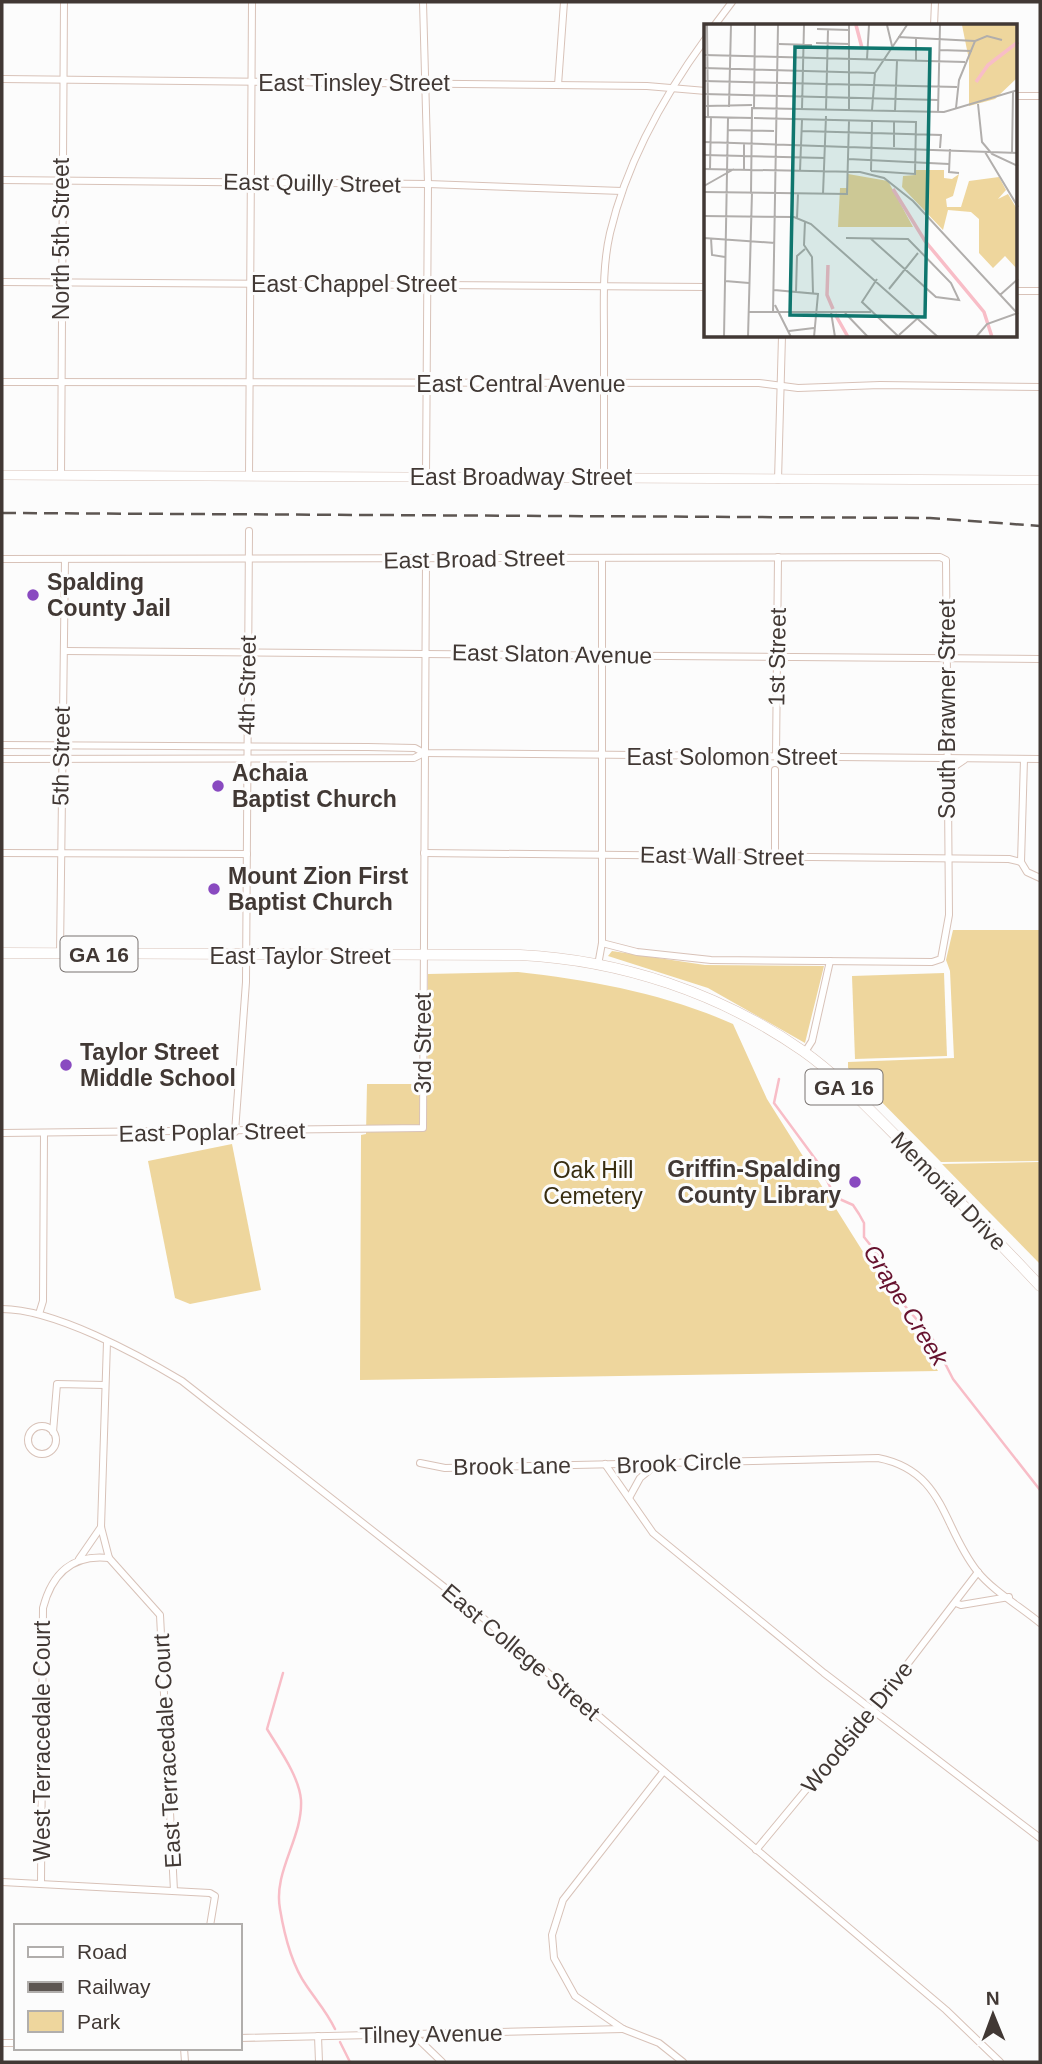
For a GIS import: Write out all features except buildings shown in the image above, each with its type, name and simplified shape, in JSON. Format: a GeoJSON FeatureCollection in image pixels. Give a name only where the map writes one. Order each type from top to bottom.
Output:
{"type":"FeatureCollection","features":[{"type":"Feature","properties":{"kind":"main road","name":"East Broadway Street"},"geometry":{"type":"LineString","coordinates":[[2,475],[1040,480]]}},
{"type":"Feature","properties":{"kind":"main road","name":"East Taylor Street"},"geometry":{"type":"LineString","coordinates":[[2,953],[246,957],[530,956],[598,965]]}},
{"type":"Feature","properties":{"kind":"main road","name":"Memorial Drive"},"geometry":{"type":"LineString","coordinates":[[598,965],[660,980],[706,997],[745,1016],[804,1052],[935,1174],[1040,1286]]}},
{"type":"Feature","properties":{"kind":"street","name":"North 5th Street"},"geometry":{"type":"LineString","coordinates":[[61,476],[61,79],[64,2]]}},
{"type":"Feature","properties":{"kind":"street"},"geometry":{"type":"LineString","coordinates":[[249,476],[253,182],[252,2]]}},
{"type":"Feature","properties":{"kind":"street"},"geometry":{"type":"LineString","coordinates":[[423,2],[428,184],[426,476]]}},
{"type":"Feature","properties":{"kind":"street"},"geometry":{"type":"LineString","coordinates":[[558,85],[564,2]]}},
{"type":"Feature","properties":{"kind":"street"},"geometry":{"type":"LineString","coordinates":[[716,24],[732,2]]}},
{"type":"Feature","properties":{"kind":"street"},"geometry":{"type":"LineString","coordinates":[[934,24],[935,2]]}},
{"type":"Feature","properties":{"kind":"street"},"geometry":{"type":"LineString","coordinates":[[604,478],[604,285],[610,233],[622,191],[669,88],[704,41]]}},
{"type":"Feature","properties":{"kind":"street","name":"East Tinsley Street"},"geometry":{"type":"LineString","coordinates":[[2,79],[558,85],[704,91]]}},
{"type":"Feature","properties":{"kind":"street"},"geometry":{"type":"LineString","coordinates":[[1018,96],[1040,96]]}},
{"type":"Feature","properties":{"kind":"street","name":"East Quilly Street"},"geometry":{"type":"LineString","coordinates":[[2,180],[428,184],[622,191]]}},
{"type":"Feature","properties":{"kind":"street","name":"East Chappel Street"},"geometry":{"type":"LineString","coordinates":[[2,282],[704,286]]}},
{"type":"Feature","properties":{"kind":"street"},"geometry":{"type":"LineString","coordinates":[[1018,291],[1040,291]]}},
{"type":"Feature","properties":{"kind":"street"},"geometry":{"type":"LineString","coordinates":[[778,480],[782,338]]}},
{"type":"Feature","properties":{"kind":"street","name":"East Central Avenue"},"geometry":{"type":"LineString","coordinates":[[2,382],[1040,387]]}},
{"type":"Feature","properties":{"kind":"street","name":"4th Street"},"geometry":{"type":"LineString","coordinates":[[235,1132],[246,957],[249,531]]}},
{"type":"Feature","properties":{"kind":"street","name":"1st Street"},"geometry":{"type":"LineString","coordinates":[[776,756],[778,557]]}},
{"type":"Feature","properties":{"kind":"street","name":"East Broad Street"},"geometry":{"type":"LineString","coordinates":[[2,559],[248,561],[940,557],[946,560]]}},
{"type":"Feature","properties":{"kind":"street"},"geometry":{"type":"LineString","coordinates":[[598,965],[602,943],[602,558]]}},
{"type":"Feature","properties":{"kind":"street","name":"5th Street"},"geometry":{"type":"LineString","coordinates":[[60,953],[65,559]]}},
{"type":"Feature","properties":{"kind":"street","name":"3rd Street"},"geometry":{"type":"LineString","coordinates":[[423,1128],[426,560]]}},
{"type":"Feature","properties":{"kind":"street","name":"South Brawner Street"},"geometry":{"type":"LineString","coordinates":[[830,961],[932,962],[941,959],[947,934],[946,560]]}},
{"type":"Feature","properties":{"kind":"street","name":"East Slaton Avenue"},"geometry":{"type":"LineString","coordinates":[[65,651],[1040,659]]}},
{"type":"Feature","properties":{"kind":"street","name":"East Solomon Street"},"geometry":{"type":"LineString","coordinates":[[2,745],[415,748],[424,753]]}},
{"type":"Feature","properties":{"kind":"street","name":"East Solomon Street"},"geometry":{"type":"LineString","coordinates":[[2,759],[414,758],[424,753],[1040,759]]}},
{"type":"Feature","properties":{"kind":"street"},"geometry":{"type":"LineString","coordinates":[[945,773],[965,759]]}},
{"type":"Feature","properties":{"kind":"street"},"geometry":{"type":"LineString","coordinates":[[1024,759],[1021,862],[1027,872],[1040,878]]}},
{"type":"Feature","properties":{"kind":"street"},"geometry":{"type":"LineString","coordinates":[[775,770],[775,857]]}},
{"type":"Feature","properties":{"kind":"street"},"geometry":{"type":"LineString","coordinates":[[2,853],[247,854]]}},
{"type":"Feature","properties":{"kind":"street","name":"East Wall Street"},"geometry":{"type":"LineString","coordinates":[[424,853],[947,858],[1009,859],[1021,862]]}},
{"type":"Feature","properties":{"kind":"street"},"geometry":{"type":"LineString","coordinates":[[602,943],[637,952],[711,960],[830,961],[811,1041],[804,1052]]}},
{"type":"Feature","properties":{"kind":"street","name":"East Poplar Street"},"geometry":{"type":"LineString","coordinates":[[2,1133],[423,1128]]}},
{"type":"Feature","properties":{"kind":"street"},"geometry":{"type":"LineString","coordinates":[[39,1314],[43,1301],[44,1133]]}},
{"type":"Feature","properties":{"kind":"street","name":"East College Street"},"geometry":{"type":"LineString","coordinates":[[2,1309],[39,1314],[107,1342],[182,1381],[476,1612],[946,2010],[995,2061]]}},
{"type":"Feature","properties":{"kind":"street"},"geometry":{"type":"LineString","coordinates":[[79,1559],[109,1558],[101,1527],[107,1342]]}},
{"type":"Feature","properties":{"kind":"street"},"geometry":{"type":"LineString","coordinates":[[53,1432],[45,1427],[36,1428],[29,1434],[31,1448],[37,1453],[50,1451],[56,1440],[53,1432],[57,1384],[105,1385]]}},
{"type":"Feature","properties":{"kind":"street","name":"Brook Circle"},"geometry":{"type":"LineString","coordinates":[[605,1464],[878,1458],[898,1462],[915,1472],[930,1488],[948,1515],[978,1572],[1040,1623]]}},
{"type":"Feature","properties":{"kind":"street","name":"Brook Lane"},"geometry":{"type":"LineString","coordinates":[[420,1463],[445,1468],[605,1464]]}},
{"type":"Feature","properties":{"kind":"street"},"geometry":{"type":"LineString","coordinates":[[629,1498],[640,1478],[659,1463]]}},
{"type":"Feature","properties":{"kind":"street","name":"Brook Circle"},"geometry":{"type":"LineString","coordinates":[[605,1464],[653,1533],[1040,1838]]}},
{"type":"Feature","properties":{"kind":"street","name":"West Terracedale Court"},"geometry":{"type":"LineString","coordinates":[[41,1884],[43,1608],[47,1593],[57,1577],[79,1559],[101,1527]]}},
{"type":"Feature","properties":{"kind":"street","name":"East Terracedale Court"},"geometry":{"type":"LineString","coordinates":[[109,1558],[160,1615],[174,1891]]}},
{"type":"Feature","properties":{"kind":"street","name":"Woodside Drive"},"geometry":{"type":"LineString","coordinates":[[756,1850],[873,1709],[978,1572]]}},
{"type":"Feature","properties":{"kind":"street"},"geometry":{"type":"LineString","coordinates":[[956,1603],[961,1605],[1009,1597]]}},
{"type":"Feature","properties":{"kind":"street"},"geometry":{"type":"LineString","coordinates":[[663,1772],[563,1900],[552,1935],[554,1958],[575,1996],[623,2029],[659,2043],[683,2062]]}},
{"type":"Feature","properties":{"kind":"street"},"geometry":{"type":"LineString","coordinates":[[2,1882],[174,1891],[215,1896],[210,1924]]}},
{"type":"Feature","properties":{"kind":"street","name":"Tilney Avenue"},"geometry":{"type":"LineString","coordinates":[[242,2038],[623,2029]]}},
{"type":"Feature","properties":{"kind":"street"},"geometry":{"type":"LineString","coordinates":[[414,2035],[442,2062]]}},
{"type":"Feature","properties":{"kind":"street"},"geometry":{"type":"LineString","coordinates":[[318,2036],[319,2062]]}},
{"type":"Feature","properties":{"kind":"green space"},"geometry":{"type":"Polygon","coordinates":[[[953,930],[1040,930],[1040,1161],[941,1162],[848,1068],[848,1062],[954,1058],[950,971],[946,960],[953,930]]]}},
{"type":"Feature","properties":{"kind":"green space"},"geometry":{"type":"Polygon","coordinates":[[[612,951],[705,965],[824,966],[805,1043],[708,988],[608,956],[612,951]]]}},
{"type":"Feature","properties":{"kind":"green space","name":"Oak Hill Cemetery"},"geometry":{"type":"Polygon","coordinates":[[[518,972],[573,979],[655,996],[733,1024],[767,1099],[938,1371],[360,1380],[361,1135],[366,1134],[367,1084],[427,1084],[428,974],[518,972]]]}},
{"type":"Feature","properties":{"kind":"green space"},"geometry":{"type":"Polygon","coordinates":[[[944,973],[947,1056],[855,1059],[852,976],[944,973]]]}},
{"type":"Feature","properties":{"kind":"green space"},"geometry":{"type":"Polygon","coordinates":[[[232,1144],[261,1290],[190,1304],[175,1298],[148,1161],[232,1144]]]}},
{"type":"Feature","properties":{"kind":"green space"},"geometry":{"type":"Polygon","coordinates":[[[1040,1162],[1040,1264],[942,1164],[1040,1162]]]}},
{"type":"Feature","properties":{"kind":"waterway","name":"Grape Creek"},"geometry":{"type":"LineString","coordinates":[[779,1079],[774,1103],[819,1164],[835,1197],[853,1205],[859,1214],[864,1223],[864,1237],[883,1261],[905,1306],[931,1336],[953,1379],[1040,1490]]}},
{"type":"Feature","properties":{"kind":"waterway"},"geometry":{"type":"LineString","coordinates":[[283,1673],[267,1729],[293,1772],[301,1800],[298,1828],[281,1881],[280,1909],[286,1938],[297,1968],[335,2029]]}},
{"type":"Feature","properties":{"kind":"waterway"},"geometry":{"type":"LineString","coordinates":[[340,2042],[350,2062]]}},
{"type":"Feature","properties":{"kind":"railway"},"geometry":{"type":"LineString","coordinates":[[2,513],[930,518],[1040,526]]}},
{"type":"Feature","properties":{"kind":"place","name":"Spalding County Jail"},"geometry":{"type":"Point","coordinates":[33,595]}},
{"type":"Feature","properties":{"kind":"place","name":"Achaia Baptist Church"},"geometry":{"type":"Point","coordinates":[218,786]}},
{"type":"Feature","properties":{"kind":"place","name":"Mount Zion First Baptist Church"},"geometry":{"type":"Point","coordinates":[214,889]}},
{"type":"Feature","properties":{"kind":"place","name":"Taylor Street Middle School"},"geometry":{"type":"Point","coordinates":[66,1065]}},
{"type":"Feature","properties":{"kind":"place","name":"Griffin-Spalding County Library"},"geometry":{"type":"Point","coordinates":[855,1182]}}]}
